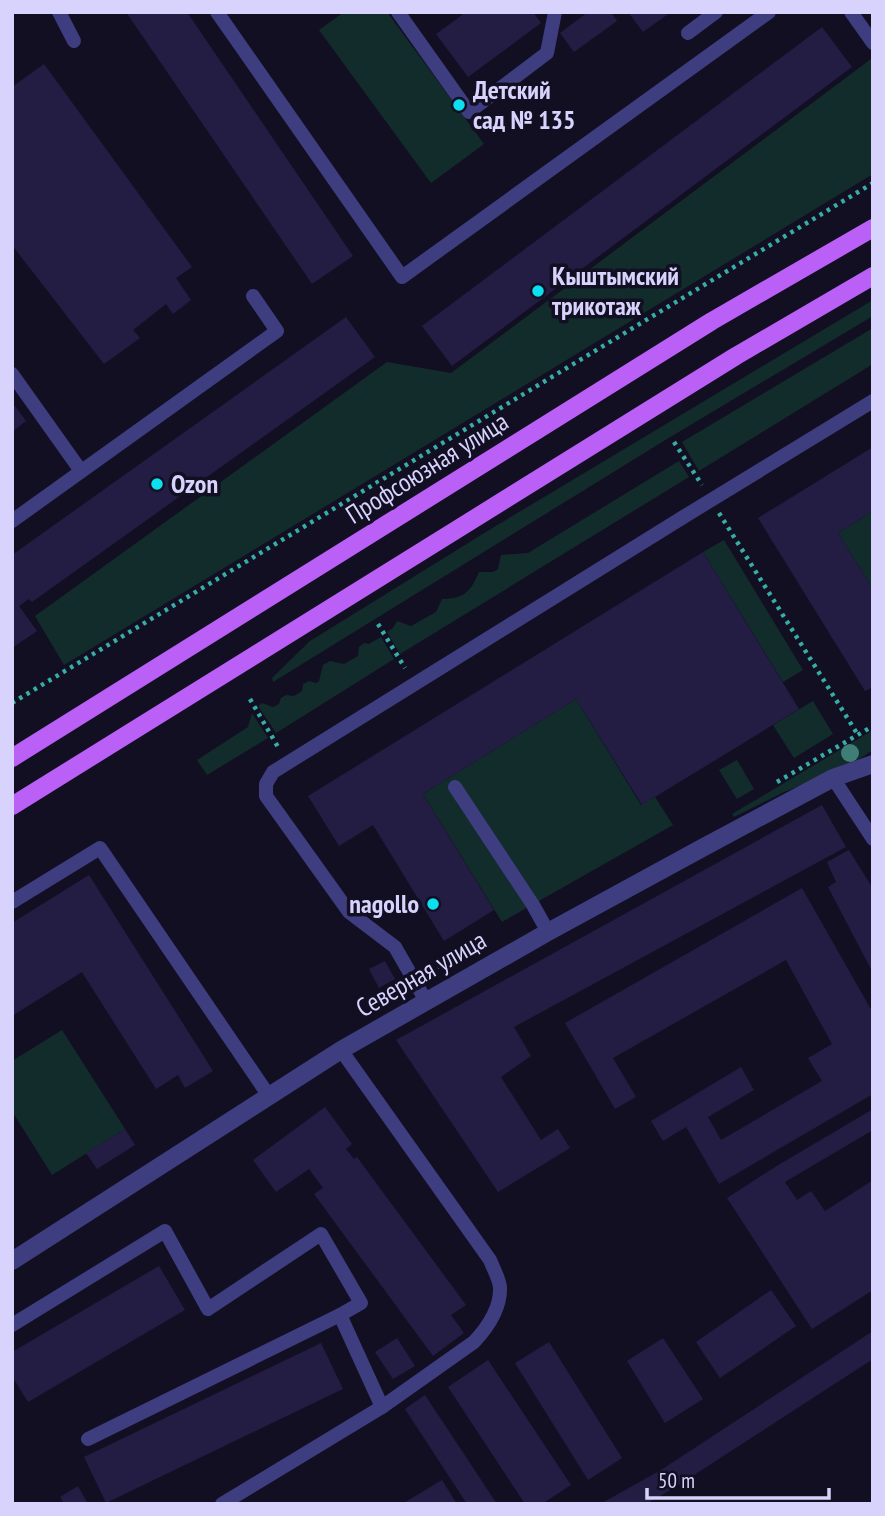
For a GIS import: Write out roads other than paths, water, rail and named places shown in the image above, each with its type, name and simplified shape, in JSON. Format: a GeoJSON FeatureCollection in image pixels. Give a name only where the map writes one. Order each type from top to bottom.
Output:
{"type":"FeatureCollection","features":[{"type":"Feature","properties":{"kind":"main road","name":"Профсоюзная улица"},"geometry":{"type":"LineString","coordinates":[[12,758],[712,321],[873,228]]}},
{"type":"Feature","properties":{"kind":"main road"},"geometry":{"type":"LineString","coordinates":[[12,806],[724,364],[873,276]]}},
{"type":"Feature","properties":{"kind":"street","name":"Северная улица"},"geometry":{"type":"LineString","coordinates":[[12,1261],[341,1050],[426,1001],[833,778],[873,765]]}},
{"type":"Feature","properties":{"kind":"lane"},"geometry":{"type":"LineString","coordinates":[[59,12],[74,41]]}},
{"type":"Feature","properties":{"kind":"lane"},"geometry":{"type":"LineString","coordinates":[[217,12],[402,277],[766,13]]}},
{"type":"Feature","properties":{"kind":"lane"},"geometry":{"type":"LineString","coordinates":[[398,12],[469,112],[547,53],[555,12]]}},
{"type":"Feature","properties":{"kind":"lane"},"geometry":{"type":"LineString","coordinates":[[688,33],[716,12]]}},
{"type":"Feature","properties":{"kind":"lane"},"geometry":{"type":"LineString","coordinates":[[851,12],[873,43]]}},
{"type":"Feature","properties":{"kind":"lane"},"geometry":{"type":"LineString","coordinates":[[12,521],[277,331],[253,296]]}},
{"type":"Feature","properties":{"kind":"lane"},"geometry":{"type":"LineString","coordinates":[[12,373],[81,471]]}},
{"type":"Feature","properties":{"kind":"lane"},"geometry":{"type":"LineString","coordinates":[[426,1001],[395,947],[349,912],[266,796],[266,784],[273,772],[873,401]]}},
{"type":"Feature","properties":{"kind":"lane"},"geometry":{"type":"LineString","coordinates":[[833,778],[873,839]]}},
{"type":"Feature","properties":{"kind":"lane"},"geometry":{"type":"LineString","coordinates":[[455,787],[548,932]]}},
{"type":"Feature","properties":{"kind":"lane"},"geometry":{"type":"LineString","coordinates":[[12,902],[100,848],[269,1097]]}},
{"type":"Feature","properties":{"kind":"lane"},"geometry":{"type":"LineString","coordinates":[[222,1504],[382,1407],[474,1342],[496,1311],[500,1286],[490,1260],[341,1050]]}},
{"type":"Feature","properties":{"kind":"lane"},"geometry":{"type":"LineString","coordinates":[[12,1325],[164,1231],[208,1309],[321,1234],[361,1303],[88,1439]]}},
{"type":"Feature","properties":{"kind":"lane"},"geometry":{"type":"LineString","coordinates":[[340,1315],[382,1407]]}},
{"type":"Feature","properties":{"kind":"place","name":"Детский сад № 135"},"geometry":{"type":"Point","coordinates":[459,105]}},
{"type":"Feature","properties":{"kind":"place","name":"Кыштымский трикотаж"},"geometry":{"type":"Point","coordinates":[538,291]}},
{"type":"Feature","properties":{"kind":"place","name":"Ozon"},"geometry":{"type":"Point","coordinates":[157,484]}},
{"type":"Feature","properties":{"kind":"place","name":"nagollo"},"geometry":{"type":"Point","coordinates":[433,904]}}]}
